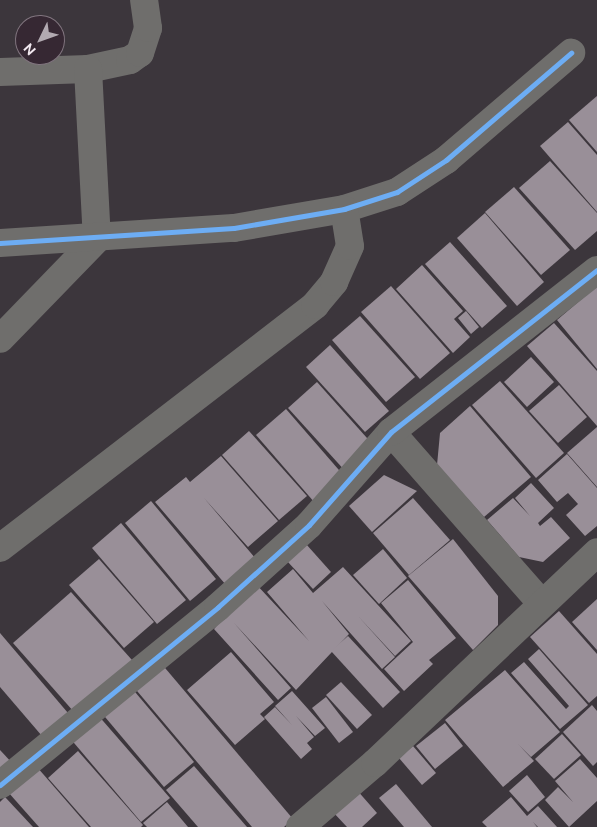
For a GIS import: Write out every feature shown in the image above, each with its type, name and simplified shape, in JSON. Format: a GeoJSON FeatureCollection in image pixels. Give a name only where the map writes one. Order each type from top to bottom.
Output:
{"type":"FeatureCollection","features":[{"type":"Feature","properties":{"kind":"street"},"geometry":{"type":"LineString","coordinates":[[0,72],[88,69],[130,60],[140,53],[148,28],[144,0]]}},
{"type":"Feature","properties":{"kind":"street"},"geometry":{"type":"LineString","coordinates":[[0,243],[97,239],[234,228],[344,209],[397,192],[446,160],[571,53]]}},
{"type":"Feature","properties":{"kind":"street"},"geometry":{"type":"LineString","coordinates":[[0,339],[97,239],[88,69]]}},
{"type":"Feature","properties":{"kind":"street"},"geometry":{"type":"LineString","coordinates":[[0,548],[315,305],[334,282],[350,246],[344,209]]}},
{"type":"Feature","properties":{"kind":"street"},"geometry":{"type":"LineString","coordinates":[[0,785],[218,607],[309,525],[391,432],[597,270]]}},
{"type":"Feature","properties":{"kind":"street"},"geometry":{"type":"LineString","coordinates":[[391,432],[541,603]]}},
{"type":"Feature","properties":{"kind":"street"},"geometry":{"type":"LineString","coordinates":[[300,827],[375,763],[541,603],[597,552]]}},
{"type":"Feature","properties":{"kind":"building"},"geometry":{"type":"Polygon","coordinates":[[[597,96],[597,152],[569,120],[597,96]]]}},
{"type":"Feature","properties":{"kind":"building"},"geometry":{"type":"Polygon","coordinates":[[[568,122],[597,155],[597,212],[540,146],[568,122]]]}},
{"type":"Feature","properties":{"kind":"building"},"geometry":{"type":"Polygon","coordinates":[[[550,161],[597,213],[597,231],[575,250],[519,188],[550,161]]]}},
{"type":"Feature","properties":{"kind":"building"},"geometry":{"type":"Polygon","coordinates":[[[514,187],[570,250],[541,275],[485,212],[514,187]]]}},
{"type":"Feature","properties":{"kind":"building"},"geometry":{"type":"Polygon","coordinates":[[[485,213],[544,282],[517,306],[457,238],[485,213]]]}},
{"type":"Feature","properties":{"kind":"building"},"geometry":{"type":"Polygon","coordinates":[[[450,242],[507,306],[482,328],[425,264],[450,242]]]}},
{"type":"Feature","properties":{"kind":"building"},"geometry":{"type":"Polygon","coordinates":[[[422,265],[463,311],[454,319],[470,337],[453,353],[396,289],[422,265]]]}},
{"type":"Feature","properties":{"kind":"building"},"geometry":{"type":"Polygon","coordinates":[[[391,286],[450,353],[420,379],[361,312],[391,286]]]}},
{"type":"Feature","properties":{"kind":"building"},"geometry":{"type":"Polygon","coordinates":[[[597,286],[597,369],[557,320],[597,286]]]}},
{"type":"Feature","properties":{"kind":"building"},"geometry":{"type":"Polygon","coordinates":[[[466,311],[479,327],[471,334],[458,318],[466,311]]]}},
{"type":"Feature","properties":{"kind":"building"},"geometry":{"type":"Polygon","coordinates":[[[360,316],[415,377],[386,402],[332,340],[360,316]]]}},
{"type":"Feature","properties":{"kind":"building"},"geometry":{"type":"Polygon","coordinates":[[[554,323],[597,371],[597,426],[527,346],[554,323]]]}},
{"type":"Feature","properties":{"kind":"building"},"geometry":{"type":"Polygon","coordinates":[[[330,345],[389,411],[365,432],[306,367],[330,345]]]}},
{"type":"Feature","properties":{"kind":"building"},"geometry":{"type":"Polygon","coordinates":[[[531,357],[554,382],[527,407],[504,382],[531,357]]]}},
{"type":"Feature","properties":{"kind":"building"},"geometry":{"type":"Polygon","coordinates":[[[500,381],[564,453],[536,478],[472,405],[500,381]]]}},
{"type":"Feature","properties":{"kind":"building"},"geometry":{"type":"Polygon","coordinates":[[[317,382],[375,447],[347,473],[288,408],[317,382]]]}},
{"type":"Feature","properties":{"kind":"building"},"geometry":{"type":"Polygon","coordinates":[[[559,385],[587,417],[558,443],[529,411],[559,385]]]}},
{"type":"Feature","properties":{"kind":"building"},"geometry":{"type":"Polygon","coordinates":[[[470,406],[531,477],[484,517],[437,465],[440,433],[470,406]]]}},
{"type":"Feature","properties":{"kind":"building"},"geometry":{"type":"Polygon","coordinates":[[[286,409],[345,477],[315,503],[256,435],[286,409]]]}},
{"type":"Feature","properties":{"kind":"building"},"geometry":{"type":"Polygon","coordinates":[[[597,427],[597,487],[567,453],[597,427]]]}},
{"type":"Feature","properties":{"kind":"building"},"geometry":{"type":"Polygon","coordinates":[[[249,431],[307,496],[279,520],[222,455],[249,431]]]}},
{"type":"Feature","properties":{"kind":"building"},"geometry":{"type":"Polygon","coordinates":[[[567,454],[597,488],[597,526],[585,536],[566,515],[578,504],[568,493],[557,502],[538,480],[567,454]]]}},
{"type":"Feature","properties":{"kind":"building"},"geometry":{"type":"Polygon","coordinates":[[[221,456],[278,521],[248,547],[204,498],[256,559],[226,585],[155,502],[186,477],[190,482],[221,456]]]}},
{"type":"Feature","properties":{"kind":"building"},"geometry":{"type":"Polygon","coordinates":[[[384,475],[417,491],[372,532],[349,506],[384,475]]]}},
{"type":"Feature","properties":{"kind":"building"},"geometry":{"type":"Polygon","coordinates":[[[531,483],[554,508],[538,523],[540,526],[551,517],[570,538],[543,562],[519,557],[487,520],[513,498],[530,516],[515,498],[531,483]]]}},
{"type":"Feature","properties":{"kind":"building"},"geometry":{"type":"Polygon","coordinates":[[[413,498],[450,540],[409,575],[373,533],[413,498]]]}},
{"type":"Feature","properties":{"kind":"building"},"geometry":{"type":"Polygon","coordinates":[[[151,501],[216,579],[190,601],[125,523],[151,501]]]}},
{"type":"Feature","properties":{"kind":"building"},"geometry":{"type":"Polygon","coordinates":[[[121,523],[186,600],[157,624],[92,548],[121,523]]]}},
{"type":"Feature","properties":{"kind":"building"},"geometry":{"type":"Polygon","coordinates":[[[453,539],[498,596],[498,625],[473,650],[408,576],[453,539]]]}},
{"type":"Feature","properties":{"kind":"building"},"geometry":{"type":"Polygon","coordinates":[[[306,544],[331,572],[313,589],[287,561],[306,544]]]}},
{"type":"Feature","properties":{"kind":"building"},"geometry":{"type":"Polygon","coordinates":[[[383,549],[407,578],[379,604],[353,575],[383,549]]]}},
{"type":"Feature","properties":{"kind":"building"},"geometry":{"type":"Polygon","coordinates":[[[99,559],[154,622],[124,648],[69,585],[99,559]]]}},
{"type":"Feature","properties":{"kind":"building"},"geometry":{"type":"Polygon","coordinates":[[[343,567],[411,641],[395,656],[358,616],[395,657],[382,669],[322,601],[349,634],[296,690],[234,623],[291,688],[278,700],[214,629],[255,583],[309,641],[267,592],[293,569],[313,593],[343,567]]]}},
{"type":"Feature","properties":{"kind":"building"},"geometry":{"type":"Polygon","coordinates":[[[408,580],[456,638],[429,660],[433,664],[404,691],[384,669],[413,642],[381,603],[408,580]]]}},
{"type":"Feature","properties":{"kind":"building"},"geometry":{"type":"Polygon","coordinates":[[[71,592],[132,660],[74,712],[13,643],[71,592]]]}},
{"type":"Feature","properties":{"kind":"building"},"geometry":{"type":"Polygon","coordinates":[[[597,599],[597,650],[572,622],[597,599]]]}},
{"type":"Feature","properties":{"kind":"building"},"geometry":{"type":"Polygon","coordinates":[[[559,611],[597,654],[597,696],[589,703],[530,637],[559,611]]]}},
{"type":"Feature","properties":{"kind":"building"},"geometry":{"type":"Polygon","coordinates":[[[0,633],[68,713],[42,736],[0,687],[0,633]]]}},
{"type":"Feature","properties":{"kind":"building"},"geometry":{"type":"Polygon","coordinates":[[[348,636],[400,692],[383,708],[331,651],[348,636]]]}},
{"type":"Feature","properties":{"kind":"building"},"geometry":{"type":"Polygon","coordinates":[[[539,649],[588,705],[560,729],[511,673],[524,662],[566,709],[569,706],[528,659],[539,649]]]}},
{"type":"Feature","properties":{"kind":"building"},"geometry":{"type":"Polygon","coordinates":[[[231,652],[274,702],[260,714],[265,719],[235,745],[187,690],[231,652]]]}},
{"type":"Feature","properties":{"kind":"building"},"geometry":{"type":"Polygon","coordinates":[[[160,662],[293,819],[284,827],[252,827],[132,685],[160,662]]]}},
{"type":"Feature","properties":{"kind":"building"},"geometry":{"type":"Polygon","coordinates":[[[505,670],[560,732],[531,757],[518,744],[534,761],[503,787],[445,720],[505,670]]]}},
{"type":"Feature","properties":{"kind":"building"},"geometry":{"type":"Polygon","coordinates":[[[341,682],[372,715],[357,729],[326,695],[341,682]]]}},
{"type":"Feature","properties":{"kind":"building"},"geometry":{"type":"Polygon","coordinates":[[[130,686],[194,762],[164,787],[100,711],[130,686]]]}},
{"type":"Feature","properties":{"kind":"building"},"geometry":{"type":"Polygon","coordinates":[[[292,691],[325,728],[315,736],[296,716],[314,737],[307,743],[312,749],[301,759],[264,717],[275,707],[292,725],[275,706],[292,691]]]}},
{"type":"Feature","properties":{"kind":"building"},"geometry":{"type":"Polygon","coordinates":[[[326,697],[353,732],[339,743],[312,708],[326,697]]]}},
{"type":"Feature","properties":{"kind":"building"},"geometry":{"type":"Polygon","coordinates":[[[592,705],[597,711],[597,762],[593,766],[563,732],[592,705]]]}},
{"type":"Feature","properties":{"kind":"building"},"geometry":{"type":"Polygon","coordinates":[[[97,714],[170,798],[141,822],[69,737],[97,714]]]}},
{"type":"Feature","properties":{"kind":"building"},"geometry":{"type":"Polygon","coordinates":[[[445,723],[463,746],[435,769],[416,746],[445,723]]]}},
{"type":"Feature","properties":{"kind":"building"},"geometry":{"type":"Polygon","coordinates":[[[562,734],[581,755],[554,779],[535,759],[562,734]]]}},
{"type":"Feature","properties":{"kind":"building"},"geometry":{"type":"Polygon","coordinates":[[[413,746],[436,773],[422,785],[399,758],[413,746]]]}},
{"type":"Feature","properties":{"kind":"building"},"geometry":{"type":"Polygon","coordinates":[[[0,750],[14,765],[0,777],[0,750]]]}},
{"type":"Feature","properties":{"kind":"building"},"geometry":{"type":"Polygon","coordinates":[[[78,751],[143,825],[141,827],[91,827],[48,778],[78,751]]]}},
{"type":"Feature","properties":{"kind":"building"},"geometry":{"type":"Polygon","coordinates":[[[580,759],[597,778],[597,801],[569,827],[545,800],[558,787],[573,802],[555,781],[580,759]]]}},
{"type":"Feature","properties":{"kind":"building"},"geometry":{"type":"Polygon","coordinates":[[[194,766],[247,827],[198,827],[166,790],[194,766]]]}},
{"type":"Feature","properties":{"kind":"building"},"geometry":{"type":"Polygon","coordinates":[[[37,767],[89,827],[39,827],[8,792],[37,767]]]}},
{"type":"Feature","properties":{"kind":"building"},"geometry":{"type":"Polygon","coordinates":[[[527,775],[545,797],[528,812],[509,791],[527,775]]]}},
{"type":"Feature","properties":{"kind":"building"},"geometry":{"type":"Polygon","coordinates":[[[396,784],[432,827],[404,827],[379,798],[396,784]]]}},
{"type":"Feature","properties":{"kind":"building"},"geometry":{"type":"Polygon","coordinates":[[[356,789],[377,813],[362,827],[347,827],[332,811],[356,789]]]}},
{"type":"Feature","properties":{"kind":"building"},"geometry":{"type":"Polygon","coordinates":[[[5,797],[33,827],[0,827],[0,802],[5,797]]]}},
{"type":"Feature","properties":{"kind":"building"},"geometry":{"type":"Polygon","coordinates":[[[511,797],[527,816],[538,806],[557,827],[538,827],[533,822],[537,827],[487,827],[482,822],[511,797]]]}},
{"type":"Feature","properties":{"kind":"building"},"geometry":{"type":"Polygon","coordinates":[[[167,802],[188,827],[147,827],[143,823],[167,802]]]}},
{"type":"Feature","properties":{"kind":"cycle path"},"geometry":{"type":"LineString","coordinates":[[0,243],[234,228],[344,209],[397,192],[446,160],[571,53]]}},
{"type":"Feature","properties":{"kind":"cycle path"},"geometry":{"type":"LineString","coordinates":[[0,785],[218,607],[309,525],[391,432],[597,270]]}}]}
